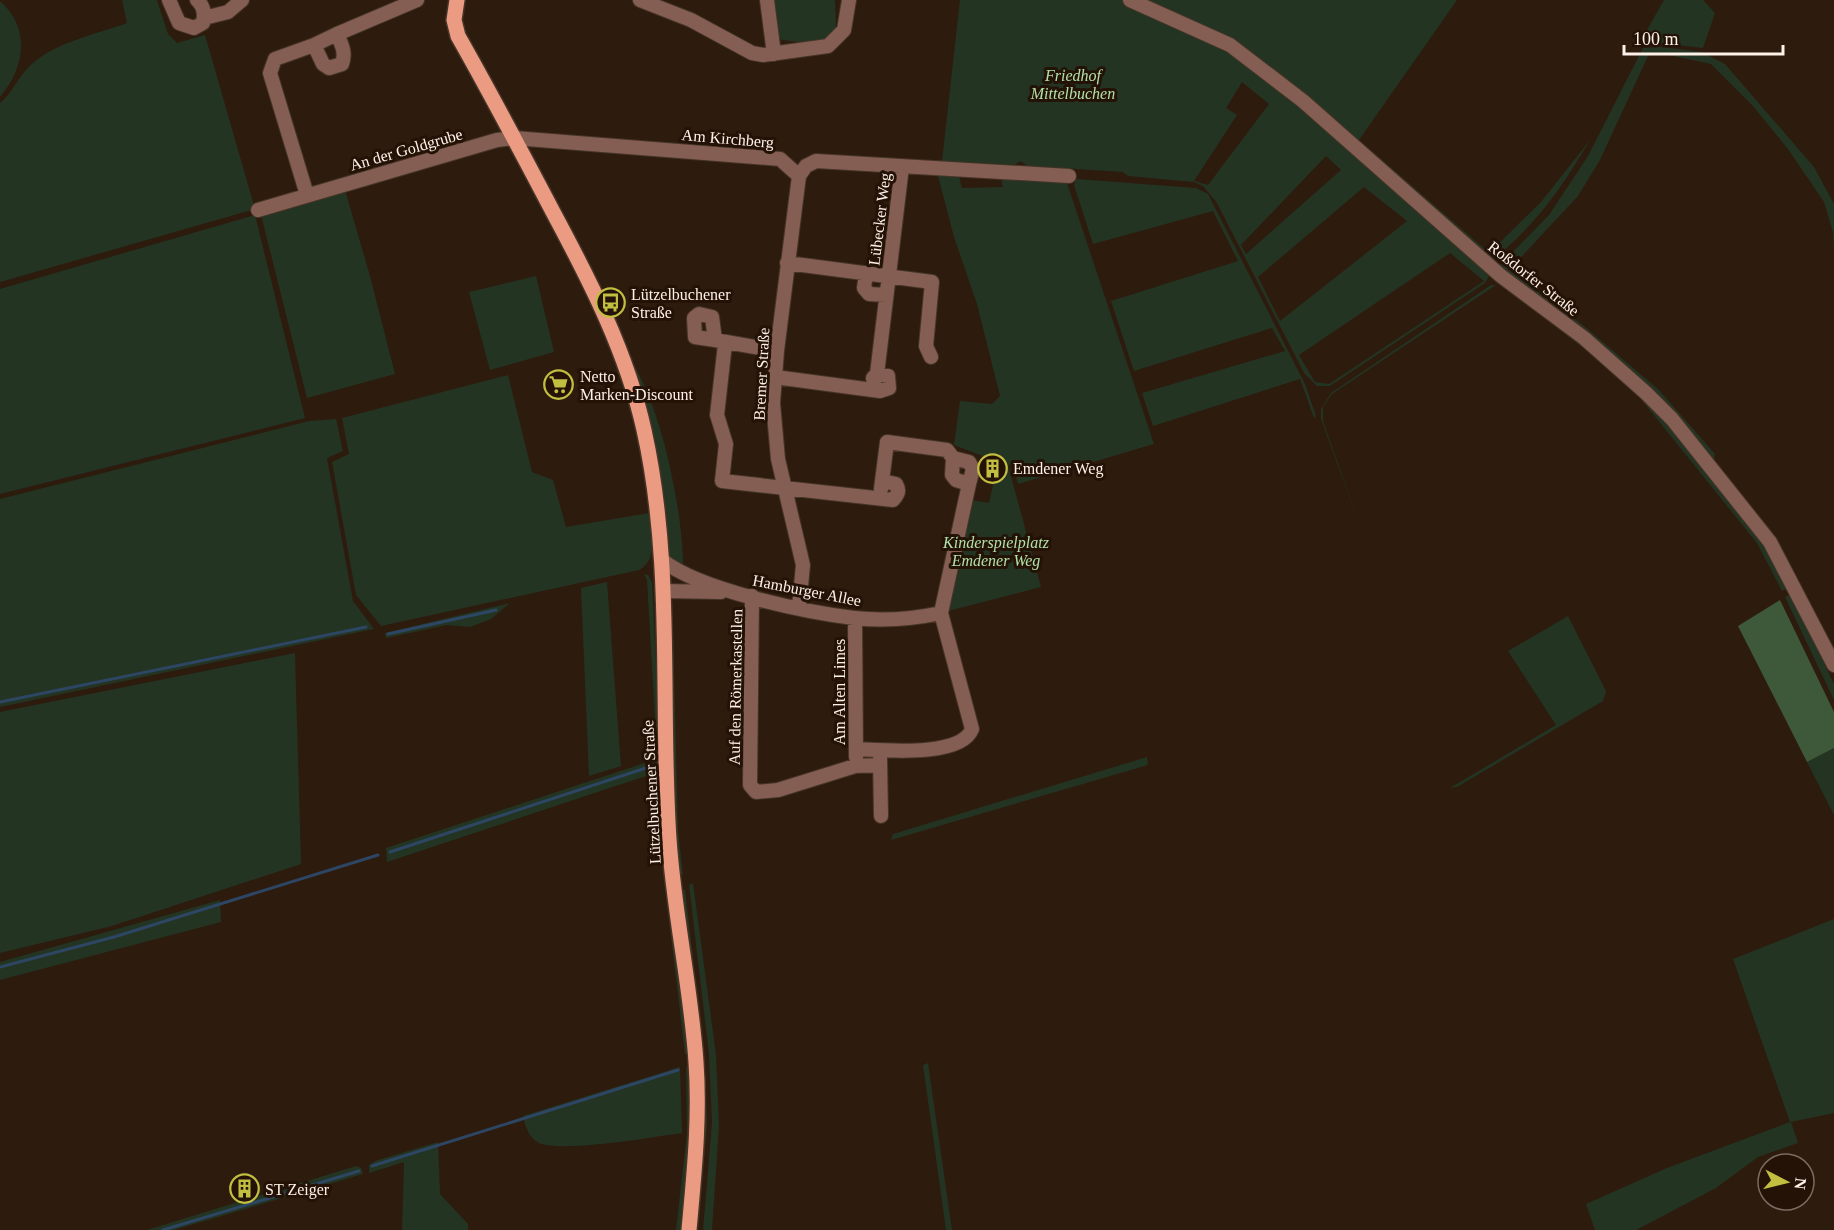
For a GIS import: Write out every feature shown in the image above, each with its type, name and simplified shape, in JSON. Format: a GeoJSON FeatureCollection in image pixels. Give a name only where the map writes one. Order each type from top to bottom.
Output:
{"type":"FeatureCollection","features":[{"type":"Feature","properties":{"kind":"main road","name":"Lützelbuchener Straße"},"geometry":{"type":"LineString","coordinates":[[457,0],[454,20],[458,36],[599,302],[629,376],[650,457],[662,560],[669,844],[691,1007],[697,1083],[697,1131],[688,1230]]}},
{"type":"Feature","properties":{"kind":"street"},"geometry":{"type":"LineString","coordinates":[[169,0],[176,17],[183,26],[200,26],[204,18],[203,8],[197,0]]}},
{"type":"Feature","properties":{"kind":"street"},"geometry":{"type":"LineString","coordinates":[[204,18],[228,12],[243,0]]}},
{"type":"Feature","properties":{"kind":"street"},"geometry":{"type":"LineString","coordinates":[[640,0],[691,20],[752,53],[774,54],[828,46],[837,40],[844,30],[849,0]]}},
{"type":"Feature","properties":{"kind":"street"},"geometry":{"type":"LineString","coordinates":[[767,0],[774,54]]}},
{"type":"Feature","properties":{"kind":"street","name":"Roßdorfer Straße"},"geometry":{"type":"LineString","coordinates":[[1130,0],[1230,45],[1303,101],[1501,276],[1584,338],[1646,393],[1672,419],[1770,542],[1834,665]]}},
{"type":"Feature","properties":{"kind":"street"},"geometry":{"type":"LineString","coordinates":[[307,195],[270,73],[274,59],[314,45],[413,1]]}},
{"type":"Feature","properties":{"kind":"street"},"geometry":{"type":"LineString","coordinates":[[314,45],[323,64],[329,68],[342,64],[345,57],[337,34]]}},
{"type":"Feature","properties":{"kind":"street","name":"Am Kirchberg"},"geometry":{"type":"LineString","coordinates":[[514,138],[780,159],[800,176]]}},
{"type":"Feature","properties":{"kind":"street","name":"An der Goldgrube"},"geometry":{"type":"LineString","coordinates":[[258,210],[497,140],[514,138]]}},
{"type":"Feature","properties":{"kind":"street"},"geometry":{"type":"LineString","coordinates":[[800,176],[806,166],[816,161],[1069,176]]}},
{"type":"Feature","properties":{"kind":"street","name":"Lübecker Weg"},"geometry":{"type":"LineString","coordinates":[[775,377],[885,391],[890,382],[888,376],[877,374],[902,167]]}},
{"type":"Feature","properties":{"kind":"street","name":"Bremer Straße"},"geometry":{"type":"LineString","coordinates":[[799,607],[803,565],[774,431],[777,351],[800,176]]}},
{"type":"Feature","properties":{"kind":"street","name":"Lübecker Weg"},"geometry":{"type":"LineString","coordinates":[[787,263],[932,282],[926,346],[931,357]]}},
{"type":"Feature","properties":{"kind":"street","name":"Lübecker Weg"},"geometry":{"type":"LineString","coordinates":[[866,273],[864,288],[869,294],[886,295]]}},
{"type":"Feature","properties":{"kind":"street"},"geometry":{"type":"LineString","coordinates":[[777,351],[720,342],[717,415],[726,444],[722,481],[879,500],[887,442],[947,450],[953,458],[952,475],[956,480],[969,484],[940,613],[972,729],[970,734],[965,740],[933,750],[856,749]]}},
{"type":"Feature","properties":{"kind":"street","name":"Hamburger Allee"},"geometry":{"type":"LineString","coordinates":[[662,560],[675,571],[746,594],[855,618],[912,618],[940,613]]}},
{"type":"Feature","properties":{"kind":"street","name":"Hamburger Allee"},"geometry":{"type":"LineString","coordinates":[[663,591],[746,594]]}},
{"type":"Feature","properties":{"kind":"street","name":"Auf den Römerkastellen"},"geometry":{"type":"LineString","coordinates":[[746,594],[750,785],[756,792],[765,793],[855,766],[880,765]]}},
{"type":"Feature","properties":{"kind":"street","name":"Am Alten Limes"},"geometry":{"type":"LineString","coordinates":[[855,618],[855,766]]}},
{"type":"Feature","properties":{"kind":"street"},"geometry":{"type":"LineString","coordinates":[[880,750],[880,816]]}},
{"type":"Feature","properties":{"kind":"green space"},"geometry":{"type":"Polygon","coordinates":[[[122,0],[157,0],[168,34],[177,43],[205,35],[255,209],[0,282],[0,103],[26,70],[47,53],[73,41],[127,23],[122,0]]]}},
{"type":"Feature","properties":{"kind":"green space"},"geometry":{"type":"Polygon","coordinates":[[[770,0],[835,0],[834,35],[814,42],[778,39],[770,0]]]}},
{"type":"Feature","properties":{"kind":"green space","name":"Friedhof Mittelbuchen"},"geometry":{"type":"Polygon","coordinates":[[[960,0],[1125,0],[1231,52],[1299,105],[1490,274],[1485,283],[1330,386],[1317,386],[1304,373],[1217,203],[1203,186],[1194,182],[1128,176],[1123,172],[1028,166],[1020,161],[1015,165],[942,161],[960,0]],[[1242,82],[1226,108],[1237,115],[1194,181],[1208,185],[1269,104],[1242,82]],[[1326,156],[1241,245],[1246,254],[1341,170],[1326,156]],[[1364,187],[1258,277],[1280,321],[1407,221],[1364,187]],[[1450,253],[1299,355],[1315,382],[1329,384],[1484,281],[1450,253]]]}},
{"type":"Feature","properties":{"kind":"green space"},"geometry":{"type":"Polygon","coordinates":[[[1135,0],[1457,0],[1359,140],[1486,250],[1494,248],[1541,202],[1590,140],[1548,204],[1510,245],[1494,259],[1488,260],[1231,43],[1135,0]]]}},
{"type":"Feature","properties":{"kind":"green space"},"geometry":{"type":"Polygon","coordinates":[[[1664,0],[1703,0],[1715,13],[1703,48],[1643,41],[1644,35],[1664,0]]]}},
{"type":"Feature","properties":{"kind":"green space"},"geometry":{"type":"Polygon","coordinates":[[[0,1],[17,23],[21,48],[15,74],[0,97],[0,1]]]}},
{"type":"Feature","properties":{"kind":"green space"},"geometry":{"type":"Polygon","coordinates":[[[1661,47],[1702,52],[1725,64],[1814,167],[1834,204],[1834,249],[1833,232],[1824,202],[1788,149],[1753,106],[1711,64],[1659,53],[1648,56],[1600,160],[1578,196],[1509,270],[1584,326],[1659,390],[1715,454],[1713,465],[1675,417],[1498,267],[1549,215],[1588,156],[1643,48],[1661,47]]]}},
{"type":"Feature","properties":{"kind":"green space","name":"Kinderspielplatz Emdener Weg"},"geometry":{"type":"Polygon","coordinates":[[[937,172],[958,173],[962,188],[1003,187],[1000,174],[1066,180],[1154,444],[1018,484],[1013,464],[1008,465],[1041,587],[948,611],[971,500],[989,503],[998,462],[954,445],[960,401],[992,404],[1000,396],[977,304],[954,237],[937,172]]]}},
{"type":"Feature","properties":{"kind":"green space"},"geometry":{"type":"Polygon","coordinates":[[[1076,179],[1196,188],[1208,194],[1305,384],[1316,416],[1314,418],[1300,379],[1153,426],[1142,393],[1285,351],[1272,328],[1134,371],[1111,301],[1238,261],[1213,211],[1093,244],[1074,185],[1076,179]]]}},
{"type":"Feature","properties":{"kind":"green space"},"geometry":{"type":"Polygon","coordinates":[[[345,190],[395,374],[307,398],[261,215],[345,190]]]}},
{"type":"Feature","properties":{"kind":"green space"},"geometry":{"type":"Polygon","coordinates":[[[255,215],[305,418],[0,494],[0,289],[255,215]]]}},
{"type":"Feature","properties":{"kind":"green space"},"geometry":{"type":"Polygon","coordinates":[[[536,276],[554,352],[490,370],[469,292],[536,276]]]}},
{"type":"Feature","properties":{"kind":"green space"},"geometry":{"type":"Polygon","coordinates":[[[1502,282],[1642,392],[1767,544],[1788,588],[1782,591],[1757,543],[1640,398],[1595,357],[1507,289],[1502,282]]]}},
{"type":"Feature","properties":{"kind":"green space"},"geometry":{"type":"Polygon","coordinates":[[[1491,285],[1496,285],[1332,394],[1323,407],[1323,421],[1361,529],[1321,419],[1321,409],[1331,393],[1491,285]]]}},
{"type":"Feature","properties":{"kind":"green space"},"geometry":{"type":"Polygon","coordinates":[[[630,360],[652,403],[661,431],[680,520],[683,569],[669,560],[656,459],[645,409],[630,360]]]}},
{"type":"Feature","properties":{"kind":"green space"},"geometry":{"type":"Polygon","coordinates":[[[508,375],[532,472],[553,480],[566,527],[649,513],[652,545],[649,559],[639,570],[381,626],[356,595],[332,462],[349,454],[342,418],[508,375]]]}},
{"type":"Feature","properties":{"kind":"green space"},"geometry":{"type":"Polygon","coordinates":[[[336,419],[343,451],[327,458],[353,601],[374,629],[0,707],[0,499],[309,421],[336,419]]]}},
{"type":"Feature","properties":{"kind":"green space"},"geometry":{"type":"Polygon","coordinates":[[[644,574],[648,575],[652,582],[660,749],[649,756],[655,736],[655,718],[647,580],[644,574]]]}},
{"type":"Feature","properties":{"kind":"green space"},"geometry":{"type":"Polygon","coordinates":[[[607,582],[621,766],[589,776],[581,588],[607,582]]]}},
{"type":"Feature","properties":{"kind":"green space"},"geometry":{"type":"Polygon","coordinates":[[[1791,594],[1834,684],[1834,700],[1785,597],[1791,594]]]}},
{"type":"Feature","properties":{"kind":"green space"},"geometry":{"type":"Polygon","coordinates":[[[1780,600],[1834,712],[1834,748],[1807,762],[1738,626],[1780,600]]]}},
{"type":"Feature","properties":{"kind":"green space"},"geometry":{"type":"Polygon","coordinates":[[[510,603],[491,619],[470,627],[447,625],[386,638],[385,633],[510,603]]]}},
{"type":"Feature","properties":{"kind":"green space"},"geometry":{"type":"Polygon","coordinates":[[[1568,616],[1606,691],[1603,701],[1457,787],[1450,788],[1556,725],[1508,651],[1568,616]]]}},
{"type":"Feature","properties":{"kind":"green space"},"geometry":{"type":"Polygon","coordinates":[[[671,630],[673,630],[678,831],[683,875],[679,873],[675,832],[671,630]]]}},
{"type":"Feature","properties":{"kind":"green space"},"geometry":{"type":"Polygon","coordinates":[[[295,653],[301,864],[112,926],[0,953],[0,712],[295,653]]]}},
{"type":"Feature","properties":{"kind":"green space"},"geometry":{"type":"Polygon","coordinates":[[[1834,748],[1834,815],[1807,762],[1834,748]]]}},
{"type":"Feature","properties":{"kind":"green space"},"geometry":{"type":"Polygon","coordinates":[[[1147,757],[1148,765],[891,840],[893,834],[1147,757]]]}},
{"type":"Feature","properties":{"kind":"green space"},"geometry":{"type":"Polygon","coordinates":[[[660,758],[661,771],[387,862],[386,848],[660,758]]]}},
{"type":"Feature","properties":{"kind":"green space"},"geometry":{"type":"Polygon","coordinates":[[[662,805],[690,1054],[685,1054],[660,844],[651,807],[662,805]]]}},
{"type":"Feature","properties":{"kind":"green space"},"geometry":{"type":"Polygon","coordinates":[[[693,883],[716,1055],[719,1126],[712,1230],[703,1230],[712,1123],[709,1054],[689,885],[693,883]]]}},
{"type":"Feature","properties":{"kind":"green space"},"geometry":{"type":"Polygon","coordinates":[[[685,889],[704,1054],[707,1123],[698,1230],[695,1230],[694,982],[682,891],[685,889]]]}},
{"type":"Feature","properties":{"kind":"green space"},"geometry":{"type":"Polygon","coordinates":[[[220,900],[221,922],[0,980],[0,962],[220,900]]]}},
{"type":"Feature","properties":{"kind":"green space"},"geometry":{"type":"Polygon","coordinates":[[[1834,919],[1834,1113],[1791,1122],[1798,1143],[1772,1152],[1756,1152],[1756,1158],[1716,1188],[1636,1230],[1595,1230],[1586,1204],[1667,1168],[1790,1122],[1733,959],[1834,919]]]}},
{"type":"Feature","properties":{"kind":"green space"},"geometry":{"type":"Polygon","coordinates":[[[928,1063],[952,1230],[946,1230],[923,1065],[928,1063]]]}},
{"type":"Feature","properties":{"kind":"green space"},"geometry":{"type":"Polygon","coordinates":[[[680,1067],[682,1133],[609,1143],[551,1146],[539,1143],[526,1128],[523,1116],[680,1067]]]}},
{"type":"Feature","properties":{"kind":"green space"},"geometry":{"type":"Polygon","coordinates":[[[686,1067],[691,1069],[693,1103],[683,1230],[676,1230],[687,1133],[686,1067]]]}},
{"type":"Feature","properties":{"kind":"green space"},"geometry":{"type":"Polygon","coordinates":[[[438,1142],[440,1194],[468,1224],[468,1230],[402,1230],[404,1162],[369,1173],[369,1165],[375,1161],[438,1142]]]}},
{"type":"Feature","properties":{"kind":"green space"},"geometry":{"type":"Polygon","coordinates":[[[356,1166],[361,1168],[363,1174],[174,1230],[147,1230],[356,1166]]]}},
{"type":"Feature","properties":{"kind":"waterway"},"geometry":{"type":"LineString","coordinates":[[388,634],[496,610]]}},
{"type":"Feature","properties":{"kind":"waterway"},"geometry":{"type":"LineString","coordinates":[[0,702],[366,627]]}},
{"type":"Feature","properties":{"kind":"waterway"},"geometry":{"type":"LineString","coordinates":[[390,852],[655,765]]}},
{"type":"Feature","properties":{"kind":"waterway"},"geometry":{"type":"LineString","coordinates":[[0,967],[114,937],[378,855]]}},
{"type":"Feature","properties":{"kind":"waterway"},"geometry":{"type":"LineString","coordinates":[[372,1166],[678,1070]]}},
{"type":"Feature","properties":{"kind":"waterway"},"geometry":{"type":"LineString","coordinates":[[163,1230],[359,1171]]}},
{"type":"Feature","properties":{"kind":"place","name":"Lützelbuchener Straße"},"geometry":{"type":"Point","coordinates":[610,303]}},
{"type":"Feature","properties":{"kind":"place","name":"Netto Marken-Discount"},"geometry":{"type":"Point","coordinates":[559,385]}},
{"type":"Feature","properties":{"kind":"place","name":"Emdener Weg"},"geometry":{"type":"Point","coordinates":[992,468]}},
{"type":"Feature","properties":{"kind":"place","name":"ST Zeiger"},"geometry":{"type":"Point","coordinates":[244,1189]}}]}
